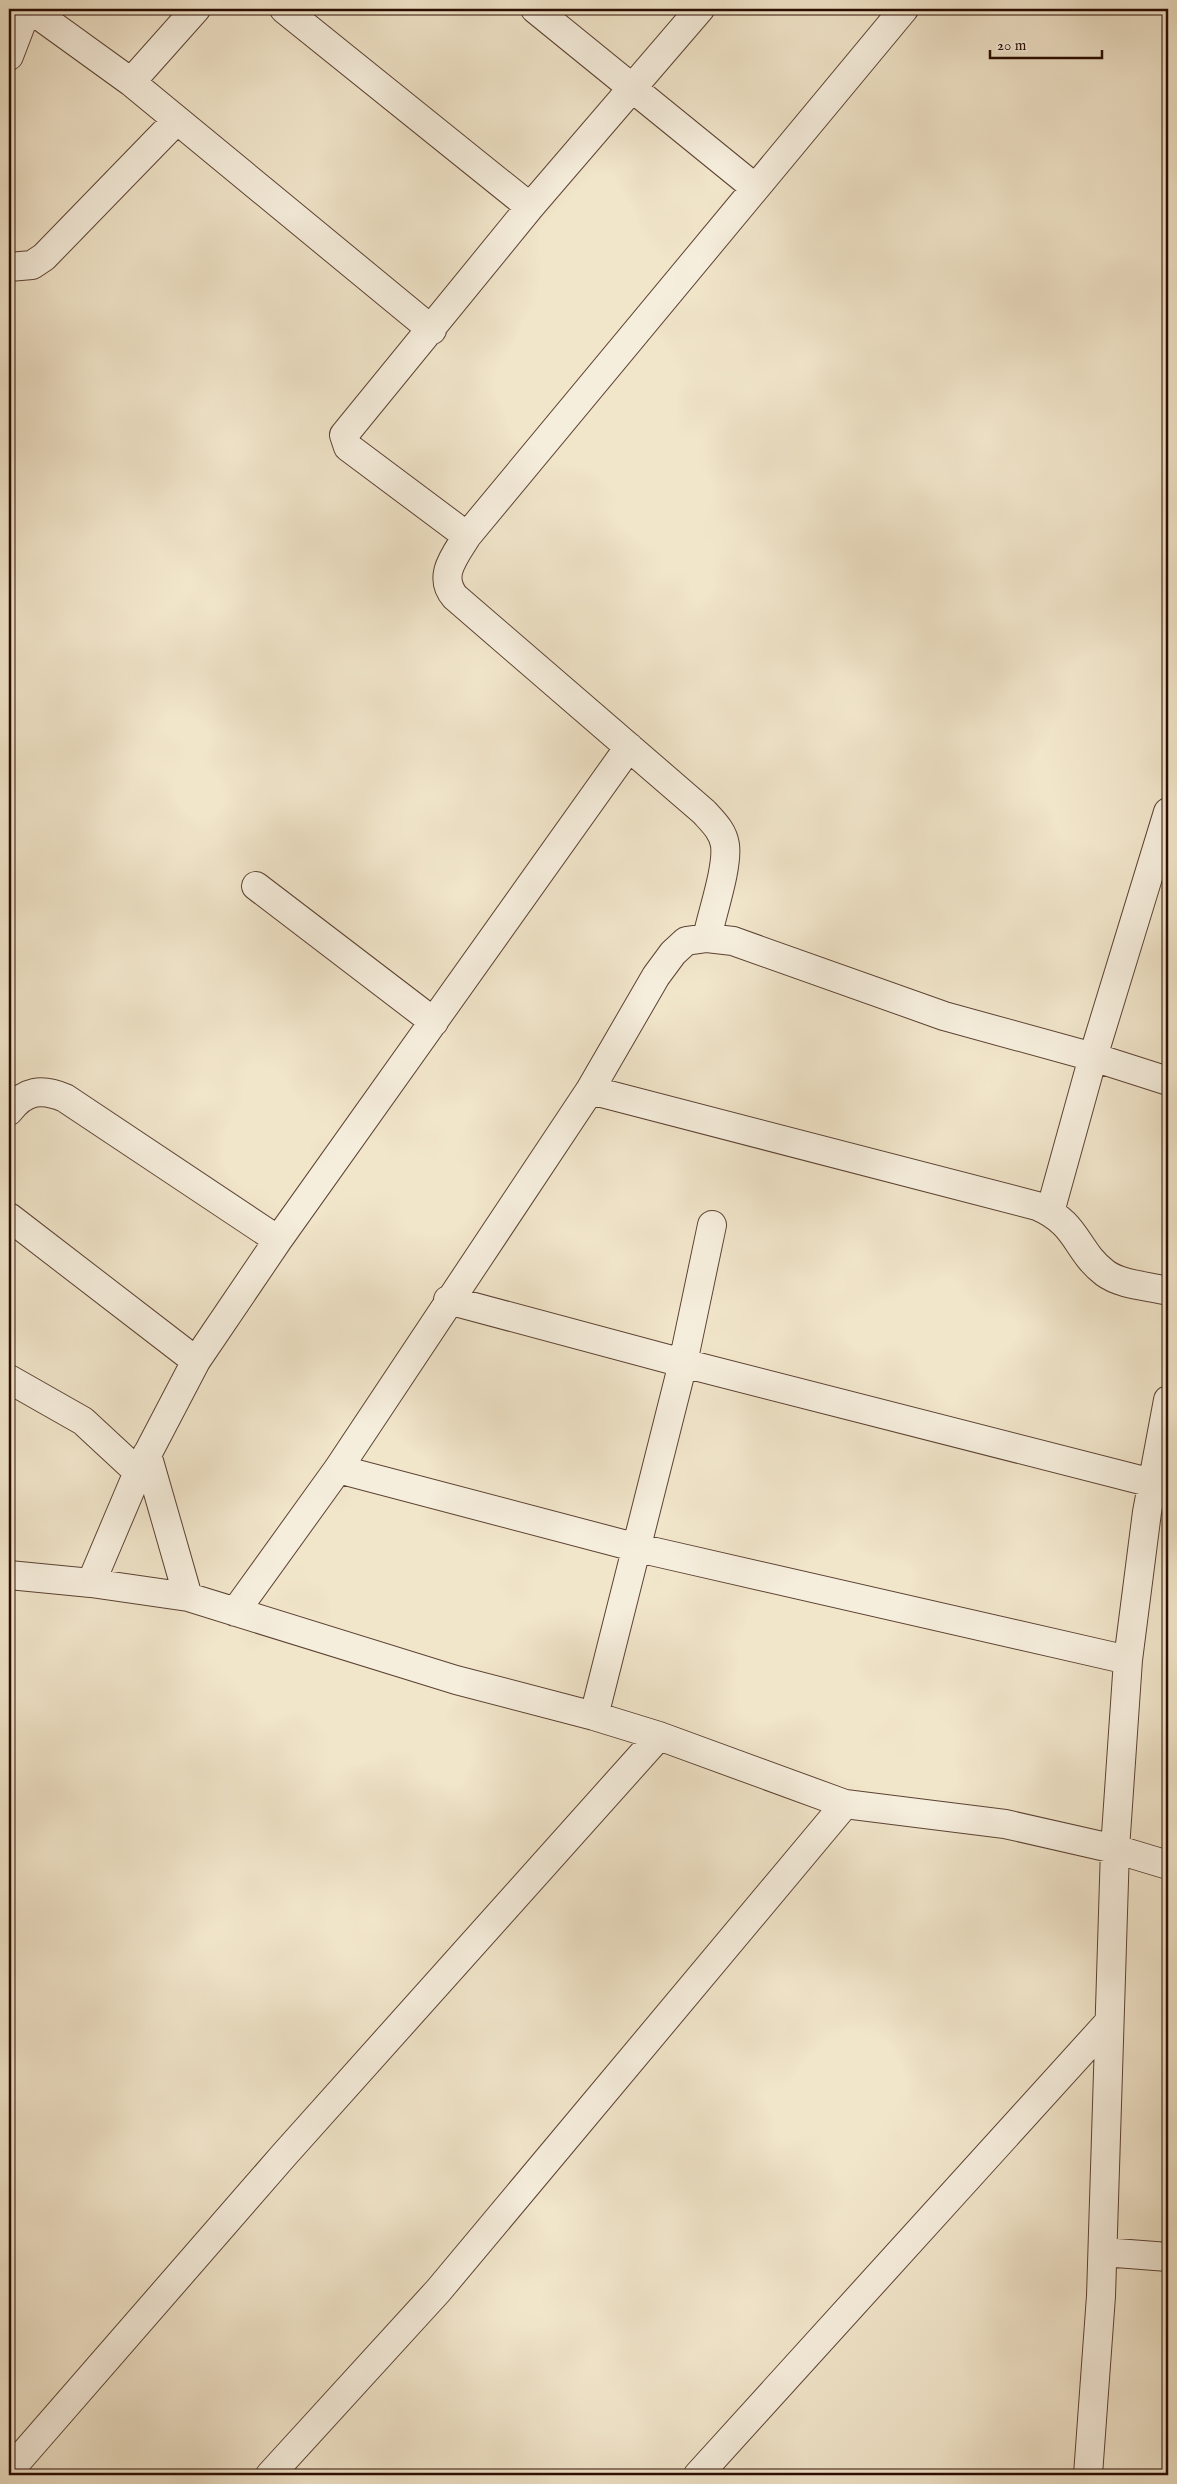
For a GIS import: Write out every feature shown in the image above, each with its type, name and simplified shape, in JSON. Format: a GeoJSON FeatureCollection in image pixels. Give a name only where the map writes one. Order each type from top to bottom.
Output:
{"type":"FeatureCollection","features":[{"type":"Feature","properties":{"kind":"street"},"geometry":{"type":"LineString","coordinates":[[9,56],[28,9],[131,82],[432,330]]}},
{"type":"Feature","properties":{"kind":"street"},"geometry":{"type":"LineString","coordinates":[[131,82],[196,9]]}},
{"type":"Feature","properties":{"kind":"street"},"geometry":{"type":"LineString","coordinates":[[284,9],[530,207]]}},
{"type":"Feature","properties":{"kind":"street"},"geometry":{"type":"LineString","coordinates":[[535,9],[754,187]]}},
{"type":"Feature","properties":{"kind":"street"},"geometry":{"type":"LineString","coordinates":[[467,536],[348,447],[344,441],[346,430],[432,330],[530,207],[700,9]]}},
{"type":"Feature","properties":{"kind":"street"},"geometry":{"type":"LineString","coordinates":[[706,938],[725,859],[724,844],[718,828],[704,812],[448,590],[446,582],[448,568],[467,536],[754,187],[904,9]]}},
{"type":"Feature","properties":{"kind":"street"},"geometry":{"type":"LineString","coordinates":[[9,267],[32,265],[44,258],[177,120]]}},
{"type":"Feature","properties":{"kind":"street"},"geometry":{"type":"LineString","coordinates":[[91,1583],[142,1463],[196,1361],[278,1240],[629,747]]}},
{"type":"Feature","properties":{"kind":"street"},"geometry":{"type":"LineString","coordinates":[[1050,1212],[1093,1058],[1168,812]]}},
{"type":"Feature","properties":{"kind":"street"},"geometry":{"type":"LineString","coordinates":[[256,886],[434,1022]]}},
{"type":"Feature","properties":{"kind":"street"},"geometry":{"type":"LineString","coordinates":[[235,1612],[338,1468],[448,1300],[590,1090],[656,976],[673,953],[686,941],[706,938],[733,942],[944,1016],[1168,1081]]}},
{"type":"Feature","properties":{"kind":"street"},"geometry":{"type":"LineString","coordinates":[[590,1090],[1022,1202],[1050,1212],[1070,1227],[1105,1272],[1122,1280],[1168,1291]]}},
{"type":"Feature","properties":{"kind":"street"},"geometry":{"type":"LineString","coordinates":[[9,1111],[16,1101],[28,1093],[51,1092],[65,1098],[278,1240]]}},
{"type":"Feature","properties":{"kind":"street"},"geometry":{"type":"LineString","coordinates":[[9,1217],[196,1361]]}},
{"type":"Feature","properties":{"kind":"street"},"geometry":{"type":"LineString","coordinates":[[594,1716],[638,1548],[683,1363],[712,1225]]}},
{"type":"Feature","properties":{"kind":"street"},"geometry":{"type":"LineString","coordinates":[[448,1300],[683,1363],[1160,1486]]}},
{"type":"Feature","properties":{"kind":"street"},"geometry":{"type":"LineString","coordinates":[[9,1379],[83,1421],[142,1463],[188,1596]]}},
{"type":"Feature","properties":{"kind":"street"},"geometry":{"type":"LineString","coordinates":[[1088,2475],[1103,2252],[1115,1849],[1128,1660],[1160,1486],[1168,1400]]}},
{"type":"Feature","properties":{"kind":"street"},"geometry":{"type":"LineString","coordinates":[[338,1468],[638,1548],[1128,1660]]}},
{"type":"Feature","properties":{"kind":"street"},"geometry":{"type":"LineString","coordinates":[[9,1575],[91,1583],[188,1596],[456,1680],[594,1716],[659,1736],[845,1804],[1005,1824],[1115,1849],[1168,1865]]}},
{"type":"Feature","properties":{"kind":"street"},"geometry":{"type":"LineString","coordinates":[[11,2464],[284,2155],[659,1736]]}},
{"type":"Feature","properties":{"kind":"street"},"geometry":{"type":"LineString","coordinates":[[270,2475],[438,2291],[845,1804]]}},
{"type":"Feature","properties":{"kind":"street"},"geometry":{"type":"LineString","coordinates":[[698,2475],[1109,2022]]}},
{"type":"Feature","properties":{"kind":"street"},"geometry":{"type":"LineString","coordinates":[[1103,2252],[1168,2257]]}}]}
